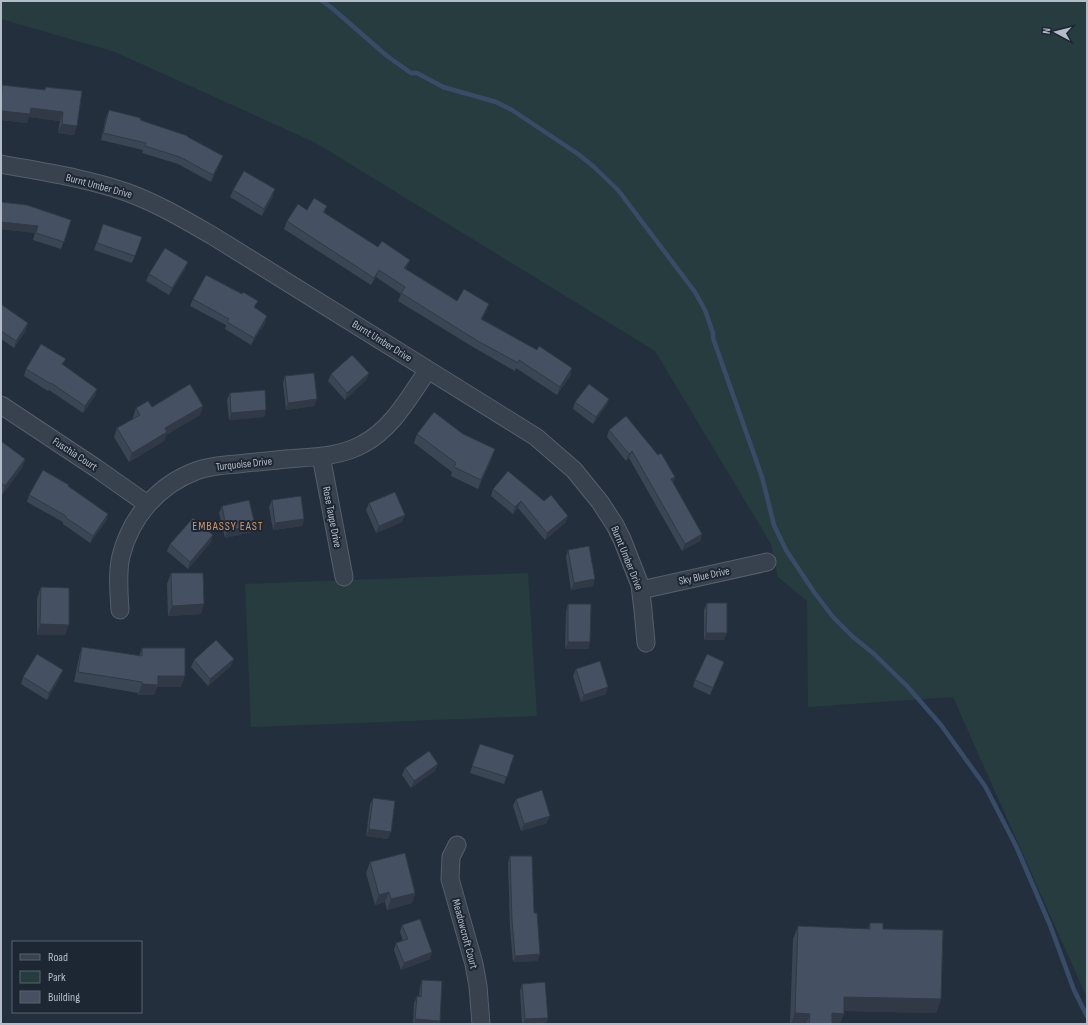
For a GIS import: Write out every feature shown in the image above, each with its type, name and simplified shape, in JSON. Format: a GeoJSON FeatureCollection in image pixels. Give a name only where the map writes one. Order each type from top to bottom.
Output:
{"type":"FeatureCollection","features":[{"type":"Feature","properties":{"kind":"street","name":"Burnt Umber Drive"},"geometry":{"type":"LineString","coordinates":[[1,164],[95,182],[127,192],[160,206],[213,236],[536,437],[574,470],[600,502],[615,525],[622,539],[641,590],[646,644]]}},
{"type":"Feature","properties":{"kind":"street","name":"Turquoise Drive"},"geometry":{"type":"LineString","coordinates":[[120,610],[119,581],[121,556],[135,522],[152,498],[167,486],[196,470],[215,466],[321,456],[341,453],[353,449],[385,429],[394,419],[428,370]]}},
{"type":"Feature","properties":{"kind":"street","name":"Fuschia Court"},"geometry":{"type":"LineString","coordinates":[[1,405],[147,504]]}},
{"type":"Feature","properties":{"kind":"street","name":"Rose Taupe Drive"},"geometry":{"type":"LineString","coordinates":[[321,456],[344,577]]}},
{"type":"Feature","properties":{"kind":"street","name":"Sky Blue Drive"},"geometry":{"type":"LineString","coordinates":[[641,590],[767,562]]}},
{"type":"Feature","properties":{"kind":"street","name":"Meadowcroft Court"},"geometry":{"type":"LineString","coordinates":[[457,845],[451,857],[450,879],[474,964],[479,993],[481,1024]]}},
{"type":"Feature","properties":{"kind":"green space"},"geometry":{"type":"Polygon","coordinates":[[[1,1],[1087,1],[1087,998],[953,697],[808,707],[807,601],[778,577],[771,544],[655,351],[316,143],[115,52],[1,19],[1,1]]]}},
{"type":"Feature","properties":{"kind":"green space"},"geometry":{"type":"Polygon","coordinates":[[[528,573],[537,716],[251,727],[245,584],[528,573]]]}},
{"type":"Feature","properties":{"kind":"building"},"geometry":{"type":"Polygon","coordinates":[[[2,85],[45,90],[46,87],[82,91],[77,126],[62,124],[63,112],[31,108],[30,114],[1,111],[2,85]]]}},
{"type":"Feature","properties":{"kind":"building"},"geometry":{"type":"Polygon","coordinates":[[[109,110],[141,118],[140,120],[188,136],[223,156],[213,175],[180,157],[145,146],[146,143],[103,133],[109,110]]]}},
{"type":"Feature","properties":{"kind":"building"},"geometry":{"type":"Polygon","coordinates":[[[244,171],[275,189],[264,209],[233,190],[244,171]]]}},
{"type":"Feature","properties":{"kind":"building"},"geometry":{"type":"Polygon","coordinates":[[[314,198],[327,206],[323,212],[378,247],[382,241],[410,260],[404,268],[457,301],[464,289],[489,304],[481,319],[537,350],[539,346],[572,368],[560,387],[519,360],[518,363],[476,340],[401,293],[405,287],[379,270],[374,278],[287,221],[298,204],[307,210],[314,198]]]}},
{"type":"Feature","properties":{"kind":"building"},"geometry":{"type":"Polygon","coordinates":[[[1,202],[27,205],[71,220],[64,242],[36,233],[38,226],[1,222],[1,202]]]}},
{"type":"Feature","properties":{"kind":"building"},"geometry":{"type":"Polygon","coordinates":[[[103,224],[142,237],[135,256],[97,243],[103,224]]]}},
{"type":"Feature","properties":{"kind":"building"},"geometry":{"type":"Polygon","coordinates":[[[165,248],[188,262],[172,288],[149,274],[165,248]]]}},
{"type":"Feature","properties":{"kind":"building"},"geometry":{"type":"Polygon","coordinates":[[[206,275],[242,294],[243,292],[258,301],[254,307],[267,316],[254,338],[227,322],[229,319],[193,299],[206,275]]]}},
{"type":"Feature","properties":{"kind":"building"},"geometry":{"type":"Polygon","coordinates":[[[2,305],[28,323],[16,341],[1,331],[2,305]]]}},
{"type":"Feature","properties":{"kind":"building"},"geometry":{"type":"Polygon","coordinates":[[[41,344],[66,359],[62,364],[97,389],[85,406],[51,383],[26,369],[41,344]]]}},
{"type":"Feature","properties":{"kind":"building"},"geometry":{"type":"Polygon","coordinates":[[[352,355],[369,373],[347,393],[331,374],[352,355]]]}},
{"type":"Feature","properties":{"kind":"building"},"geometry":{"type":"Polygon","coordinates":[[[314,373],[317,399],[288,403],[285,376],[314,373]]]}},
{"type":"Feature","properties":{"kind":"building"},"geometry":{"type":"Polygon","coordinates":[[[190,384],[203,406],[165,428],[167,432],[132,453],[117,428],[140,415],[136,408],[148,401],[152,407],[190,384]]]}},
{"type":"Feature","properties":{"kind":"building"},"geometry":{"type":"Polygon","coordinates":[[[589,384],[609,399],[596,417],[575,402],[589,384]]]}},
{"type":"Feature","properties":{"kind":"building"},"geometry":{"type":"Polygon","coordinates":[[[265,390],[266,410],[231,413],[230,393],[265,390]]]}},
{"type":"Feature","properties":{"kind":"building"},"geometry":{"type":"Polygon","coordinates":[[[434,412],[463,434],[495,449],[481,480],[454,467],[456,463],[417,434],[434,412]]]}},
{"type":"Feature","properties":{"kind":"building"},"geometry":{"type":"Polygon","coordinates":[[[626,416],[658,455],[661,453],[675,477],[671,479],[702,534],[685,544],[632,451],[629,454],[609,430],[626,416]]]}},
{"type":"Feature","properties":{"kind":"building"},"geometry":{"type":"Polygon","coordinates":[[[1,441],[25,459],[5,486],[1,483],[1,441]]]}},
{"type":"Feature","properties":{"kind":"building"},"geometry":{"type":"Polygon","coordinates":[[[43,470],[69,485],[68,486],[108,514],[93,536],[65,517],[66,516],[29,495],[43,470]]]}},
{"type":"Feature","properties":{"kind":"building"},"geometry":{"type":"Polygon","coordinates":[[[508,471],[544,501],[551,495],[568,516],[547,533],[521,501],[515,507],[493,489],[508,471]]]}},
{"type":"Feature","properties":{"kind":"building"},"geometry":{"type":"Polygon","coordinates":[[[395,492],[405,515],[379,526],[369,503],[395,492]]]}},
{"type":"Feature","properties":{"kind":"building"},"geometry":{"type":"Polygon","coordinates":[[[301,496],[304,519],[275,523],[272,500],[301,496]]]}},
{"type":"Feature","properties":{"kind":"building"},"geometry":{"type":"Polygon","coordinates":[[[249,500],[255,525],[227,531],[222,506],[249,500]]]}},
{"type":"Feature","properties":{"kind":"building"},"geometry":{"type":"Polygon","coordinates":[[[193,518],[213,535],[190,562],[170,544],[193,518]]]}},
{"type":"Feature","properties":{"kind":"building"},"geometry":{"type":"Polygon","coordinates":[[[589,546],[595,579],[574,583],[568,550],[589,546]]]}},
{"type":"Feature","properties":{"kind":"building"},"geometry":{"type":"Polygon","coordinates":[[[171,573],[203,573],[204,604],[172,606],[171,573]]]}},
{"type":"Feature","properties":{"kind":"building"},"geometry":{"type":"Polygon","coordinates":[[[41,587],[69,588],[69,625],[40,624],[41,587]]]}},
{"type":"Feature","properties":{"kind":"building"},"geometry":{"type":"Polygon","coordinates":[[[707,603],[727,603],[727,633],[706,633],[707,603]]]}},
{"type":"Feature","properties":{"kind":"building"},"geometry":{"type":"Polygon","coordinates":[[[568,604],[591,604],[590,642],[568,642],[568,604]]]}},
{"type":"Feature","properties":{"kind":"building"},"geometry":{"type":"Polygon","coordinates":[[[216,640],[234,659],[210,679],[194,660],[216,640]]]}},
{"type":"Feature","properties":{"kind":"building"},"geometry":{"type":"Polygon","coordinates":[[[82,647],[142,656],[142,648],[185,648],[185,676],[158,676],[158,685],[142,684],[142,682],[78,672],[82,647]]]}},
{"type":"Feature","properties":{"kind":"building"},"geometry":{"type":"Polygon","coordinates":[[[37,654],[63,670],[49,693],[23,677],[37,654]]]}},
{"type":"Feature","properties":{"kind":"building"},"geometry":{"type":"Polygon","coordinates":[[[707,654],[724,662],[713,688],[695,680],[707,654]]]}},
{"type":"Feature","properties":{"kind":"building"},"geometry":{"type":"Polygon","coordinates":[[[600,661],[608,687],[584,695],[576,669],[600,661]]]}},
{"type":"Feature","properties":{"kind":"building"},"geometry":{"type":"Polygon","coordinates":[[[480,744],[514,755],[507,777],[472,766],[480,744]]]}},
{"type":"Feature","properties":{"kind":"building"},"geometry":{"type":"Polygon","coordinates":[[[429,751],[438,764],[414,781],[405,768],[429,751]]]}},
{"type":"Feature","properties":{"kind":"building"},"geometry":{"type":"Polygon","coordinates":[[[542,790],[550,816],[524,824],[516,799],[542,790]]]}},
{"type":"Feature","properties":{"kind":"building"},"geometry":{"type":"Polygon","coordinates":[[[373,798],[395,801],[391,832],[369,829],[373,798]]]}},
{"type":"Feature","properties":{"kind":"building"},"geometry":{"type":"Polygon","coordinates":[[[405,853],[415,893],[391,899],[389,892],[379,895],[370,862],[405,853]]]}},
{"type":"Feature","properties":{"kind":"building"},"geometry":{"type":"Polygon","coordinates":[[[510,856],[532,856],[534,913],[537,913],[540,954],[515,956],[510,856]]]}},
{"type":"Feature","properties":{"kind":"building"},"geometry":{"type":"Polygon","coordinates":[[[420,919],[432,952],[404,963],[396,943],[408,939],[402,925],[420,919]]]}},
{"type":"Feature","properties":{"kind":"building"},"geometry":{"type":"Polygon","coordinates":[[[870,923],[883,923],[883,929],[943,930],[941,999],[844,997],[844,1014],[832,1013],[832,1024],[809,1024],[810,1014],[795,1013],[798,926],[870,929],[870,923]]]}},
{"type":"Feature","properties":{"kind":"building"},"geometry":{"type":"Polygon","coordinates":[[[422,980],[442,981],[440,1021],[415,1019],[417,996],[421,997],[422,980]]]}},
{"type":"Feature","properties":{"kind":"building"},"geometry":{"type":"Polygon","coordinates":[[[545,982],[548,1018],[525,1019],[522,984],[545,982]]]}},
{"type":"Feature","properties":{"kind":"waterway"},"geometry":{"type":"LineString","coordinates":[[322,1],[387,56],[411,73],[417,73],[443,87],[496,102],[512,110],[578,154],[618,190],[695,292],[705,310],[713,333],[713,338],[762,477],[774,525],[786,550],[833,617],[907,686],[941,725],[985,786],[1016,846],[1050,925],[1074,990],[1087,1016]]}},
{"type":"Feature","properties":{"kind":"district","name":"EMBASSY EAST"},"geometry":{"type":"Point","coordinates":[228,526]}}]}
